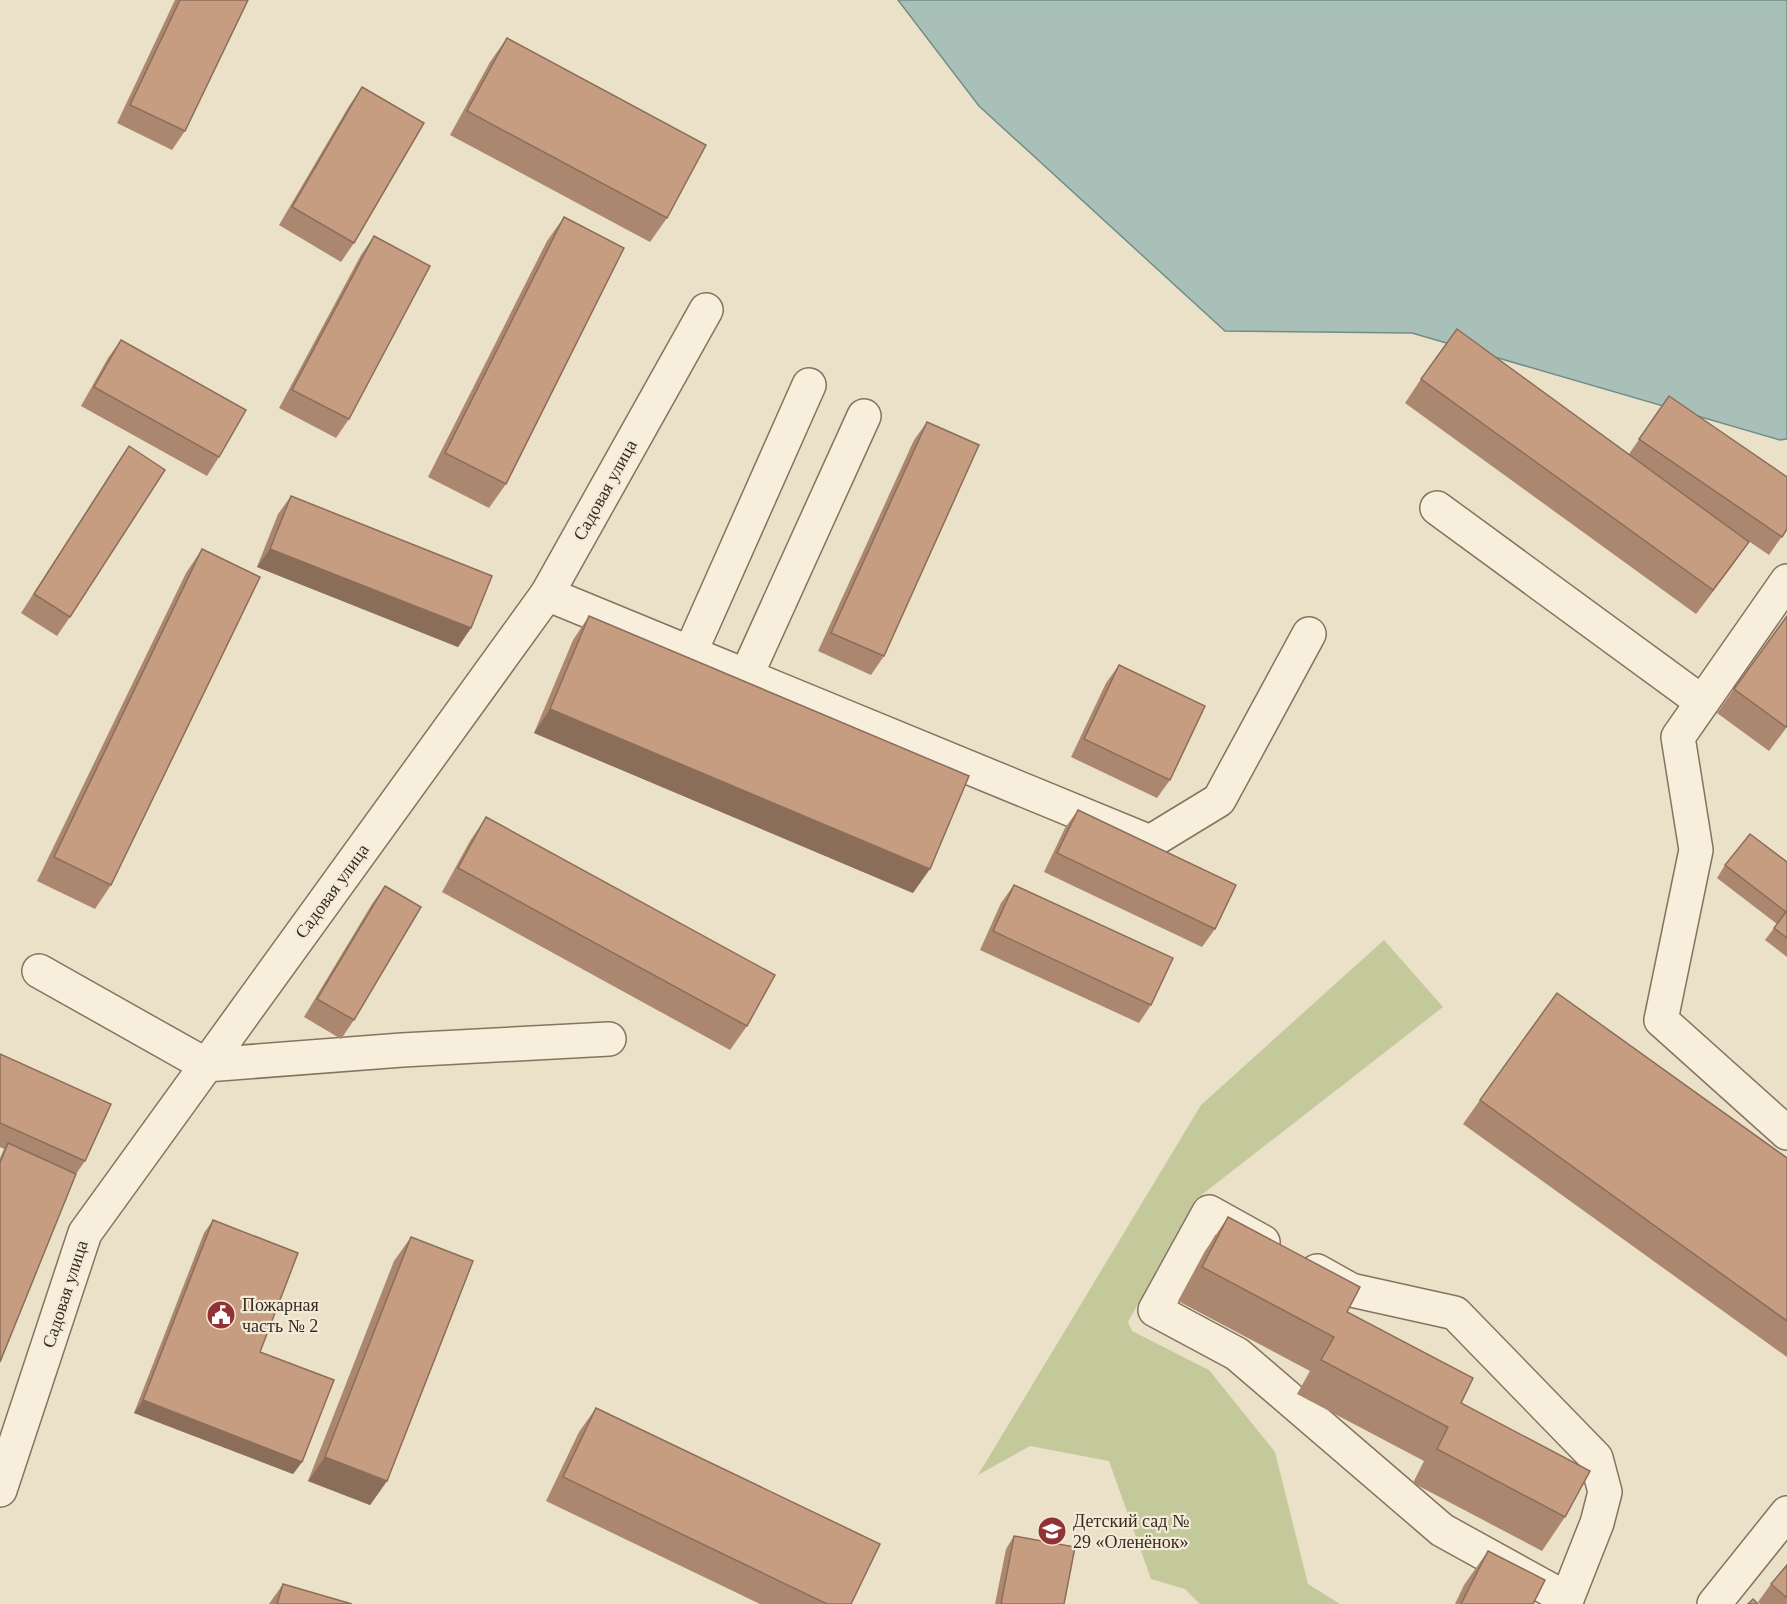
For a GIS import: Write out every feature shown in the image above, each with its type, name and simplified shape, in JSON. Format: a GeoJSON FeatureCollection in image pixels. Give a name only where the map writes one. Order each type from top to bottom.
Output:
{"type":"FeatureCollection","features":[{"type":"Feature","properties":{"kind":"street","name":"Садовая улица"},"geometry":{"type":"LineString","coordinates":[[0,1490],[85,1233],[547,594],[706,310]]}},
{"type":"Feature","properties":{"kind":"street"},"geometry":{"type":"LineString","coordinates":[[690,653],[809,385]]}},
{"type":"Feature","properties":{"kind":"street"},"geometry":{"type":"LineString","coordinates":[[746,676],[864,416]]}},
{"type":"Feature","properties":{"kind":"street"},"geometry":{"type":"LineString","coordinates":[[1437,508],[1702,702]]}},
{"type":"Feature","properties":{"kind":"street"},"geometry":{"type":"LineString","coordinates":[[1787,581],[1678,737],[1696,850],[1661,1020],[1787,1132]]}},
{"type":"Feature","properties":{"kind":"street"},"geometry":{"type":"LineString","coordinates":[[547,594],[1150,842],[1219,801],[1309,634]]}},
{"type":"Feature","properties":{"kind":"street"},"geometry":{"type":"LineString","coordinates":[[39,971],[206,1065],[402,1050],[609,1040]]}},
{"type":"Feature","properties":{"kind":"street"},"geometry":{"type":"LineString","coordinates":[[1209,1212],[1351,1290],[1455,1313],[1596,1458],[1605,1492],[1597,1523],[1566,1602],[1442,1530],[1237,1354],[1155,1310],[1209,1212]]}},
{"type":"Feature","properties":{"kind":"street"},"geometry":{"type":"LineString","coordinates":[[1714,1604],[1787,1513]]}},
{"type":"Feature","properties":{"kind":"green space"},"geometry":{"type":"Polygon","coordinates":[[[1384,940],[1443,1007],[1195,1200],[1128,1322],[1132,1331],[1209,1370],[1275,1452],[1308,1584],[1340,1604],[1200,1604],[1185,1589],[1151,1579],[1109,1461],[1030,1446],[978,1475],[1201,1105],[1384,940]]]}},
{"type":"Feature","properties":{"kind":"water"},"geometry":{"type":"Polygon","coordinates":[[[898,0],[1787,0],[1787,439],[1780,440],[1412,333],[1225,331],[979,106],[898,0]]]}},
{"type":"Feature","properties":{"kind":"building"},"geometry":{"type":"Polygon","coordinates":[[[180,0],[248,0],[185,131],[130,105],[180,0]]]}},
{"type":"Feature","properties":{"kind":"building"},"geometry":{"type":"Polygon","coordinates":[[[507,38],[706,145],[667,218],[467,111],[507,38]]]}},
{"type":"Feature","properties":{"kind":"building"},"geometry":{"type":"Polygon","coordinates":[[[362,87],[424,123],[354,243],[292,207],[362,87]]]}},
{"type":"Feature","properties":{"kind":"building"},"geometry":{"type":"Polygon","coordinates":[[[564,217],[624,248],[506,484],[445,453],[564,217]]]}},
{"type":"Feature","properties":{"kind":"building"},"geometry":{"type":"Polygon","coordinates":[[[374,236],[430,266],[349,419],[292,390],[374,236]]]}},
{"type":"Feature","properties":{"kind":"building"},"geometry":{"type":"Polygon","coordinates":[[[1457,329],[1749,542],[1713,590],[1421,379],[1457,329]]]}},
{"type":"Feature","properties":{"kind":"building"},"geometry":{"type":"Polygon","coordinates":[[[121,340],[246,410],[219,457],[94,387],[121,340]]]}},
{"type":"Feature","properties":{"kind":"building"},"geometry":{"type":"Polygon","coordinates":[[[1669,396],[1787,477],[1787,529],[1782,537],[1639,439],[1669,396]]]}},
{"type":"Feature","properties":{"kind":"building"},"geometry":{"type":"Polygon","coordinates":[[[927,422],[979,445],[884,656],[831,633],[927,422]]]}},
{"type":"Feature","properties":{"kind":"building"},"geometry":{"type":"Polygon","coordinates":[[[129,446],[165,470],[70,617],[34,594],[129,446]]]}},
{"type":"Feature","properties":{"kind":"building"},"geometry":{"type":"Polygon","coordinates":[[[291,496],[492,576],[471,628],[270,549],[291,496]]]}},
{"type":"Feature","properties":{"kind":"building"},"geometry":{"type":"Polygon","coordinates":[[[202,549],[260,577],[111,885],[54,857],[202,549]]]}},
{"type":"Feature","properties":{"kind":"building"},"geometry":{"type":"Polygon","coordinates":[[[589,616],[969,776],[930,869],[550,709],[589,616]]]}},
{"type":"Feature","properties":{"kind":"building"},"geometry":{"type":"Polygon","coordinates":[[[1787,616],[1787,726],[1786,727],[1734,689],[1787,616]]]}},
{"type":"Feature","properties":{"kind":"building"},"geometry":{"type":"Polygon","coordinates":[[[1119,665],[1205,706],[1170,780],[1084,739],[1119,665]]]}},
{"type":"Feature","properties":{"kind":"building"},"geometry":{"type":"Polygon","coordinates":[[[1078,810],[1236,885],[1215,929],[1057,853],[1078,810]]]}},
{"type":"Feature","properties":{"kind":"building"},"geometry":{"type":"Polygon","coordinates":[[[486,817],[775,975],[747,1026],[458,868],[486,817]]]}},
{"type":"Feature","properties":{"kind":"building"},"geometry":{"type":"Polygon","coordinates":[[[1750,834],[1787,862],[1787,938],[1774,928],[1786,912],[1725,865],[1750,834]]]}},
{"type":"Feature","properties":{"kind":"building"},"geometry":{"type":"Polygon","coordinates":[[[1014,885],[1173,958],[1151,1005],[993,931],[1014,885]]]}},
{"type":"Feature","properties":{"kind":"building"},"geometry":{"type":"Polygon","coordinates":[[[385,886],[421,907],[354,1020],[317,999],[385,886]]]}},
{"type":"Feature","properties":{"kind":"building"},"geometry":{"type":"Polygon","coordinates":[[[1557,993],[1787,1158],[1787,1321],[1480,1100],[1557,993]]]}},
{"type":"Feature","properties":{"kind":"building"},"geometry":{"type":"Polygon","coordinates":[[[0,1054],[111,1104],[85,1161],[0,1123],[0,1054]]]}},
{"type":"Feature","properties":{"kind":"building"},"geometry":{"type":"Polygon","coordinates":[[[8,1143],[76,1174],[0,1362],[0,1163],[8,1143]]]}},
{"type":"Feature","properties":{"kind":"building"},"geometry":{"type":"Polygon","coordinates":[[[1228,1217],[1360,1287],[1347,1312],[1473,1378],[1461,1403],[1590,1471],[1565,1517],[1437,1449],[1448,1427],[1321,1360],[1334,1337],[1202,1267],[1228,1217]]]}},
{"type":"Feature","properties":{"kind":"building","name":"Пожарная часть № 2"},"geometry":{"type":"Polygon","coordinates":[[[213,1220],[298,1253],[260,1352],[334,1380],[302,1462],[143,1400],[213,1220]]]}},
{"type":"Feature","properties":{"kind":"building"},"geometry":{"type":"Polygon","coordinates":[[[411,1237],[473,1261],[387,1481],[325,1457],[411,1237]]]}},
{"type":"Feature","properties":{"kind":"building"},"geometry":{"type":"Polygon","coordinates":[[[596,1408],[880,1544],[851,1604],[827,1604],[563,1477],[596,1408]]]}},
{"type":"Feature","properties":{"kind":"building"},"geometry":{"type":"Polygon","coordinates":[[[1014,1536],[1075,1547],[1064,1604],[1001,1604],[1014,1536]]]}},
{"type":"Feature","properties":{"kind":"building"},"geometry":{"type":"Polygon","coordinates":[[[1488,1551],[1545,1580],[1533,1604],[1461,1604],[1488,1551]]]}},
{"type":"Feature","properties":{"kind":"building"},"geometry":{"type":"Polygon","coordinates":[[[1787,1565],[1787,1598],[1771,1584],[1787,1565]]]}},
{"type":"Feature","properties":{"kind":"building"},"geometry":{"type":"Polygon","coordinates":[[[283,1584],[352,1604],[277,1604],[283,1584]]]}},
{"type":"Feature","properties":{"kind":"building"},"geometry":{"type":"Polygon","coordinates":[[[1753,1599],[1758,1604],[1748,1604],[1753,1599]]]}},
{"type":"Feature","properties":{"kind":"place","name":"Пожарная часть № 2"},"geometry":{"type":"Point","coordinates":[221,1315]}},
{"type":"Feature","properties":{"kind":"place","name":"Детский сад № 29 «Оленёнок»"},"geometry":{"type":"Point","coordinates":[1052,1531]}}]}
